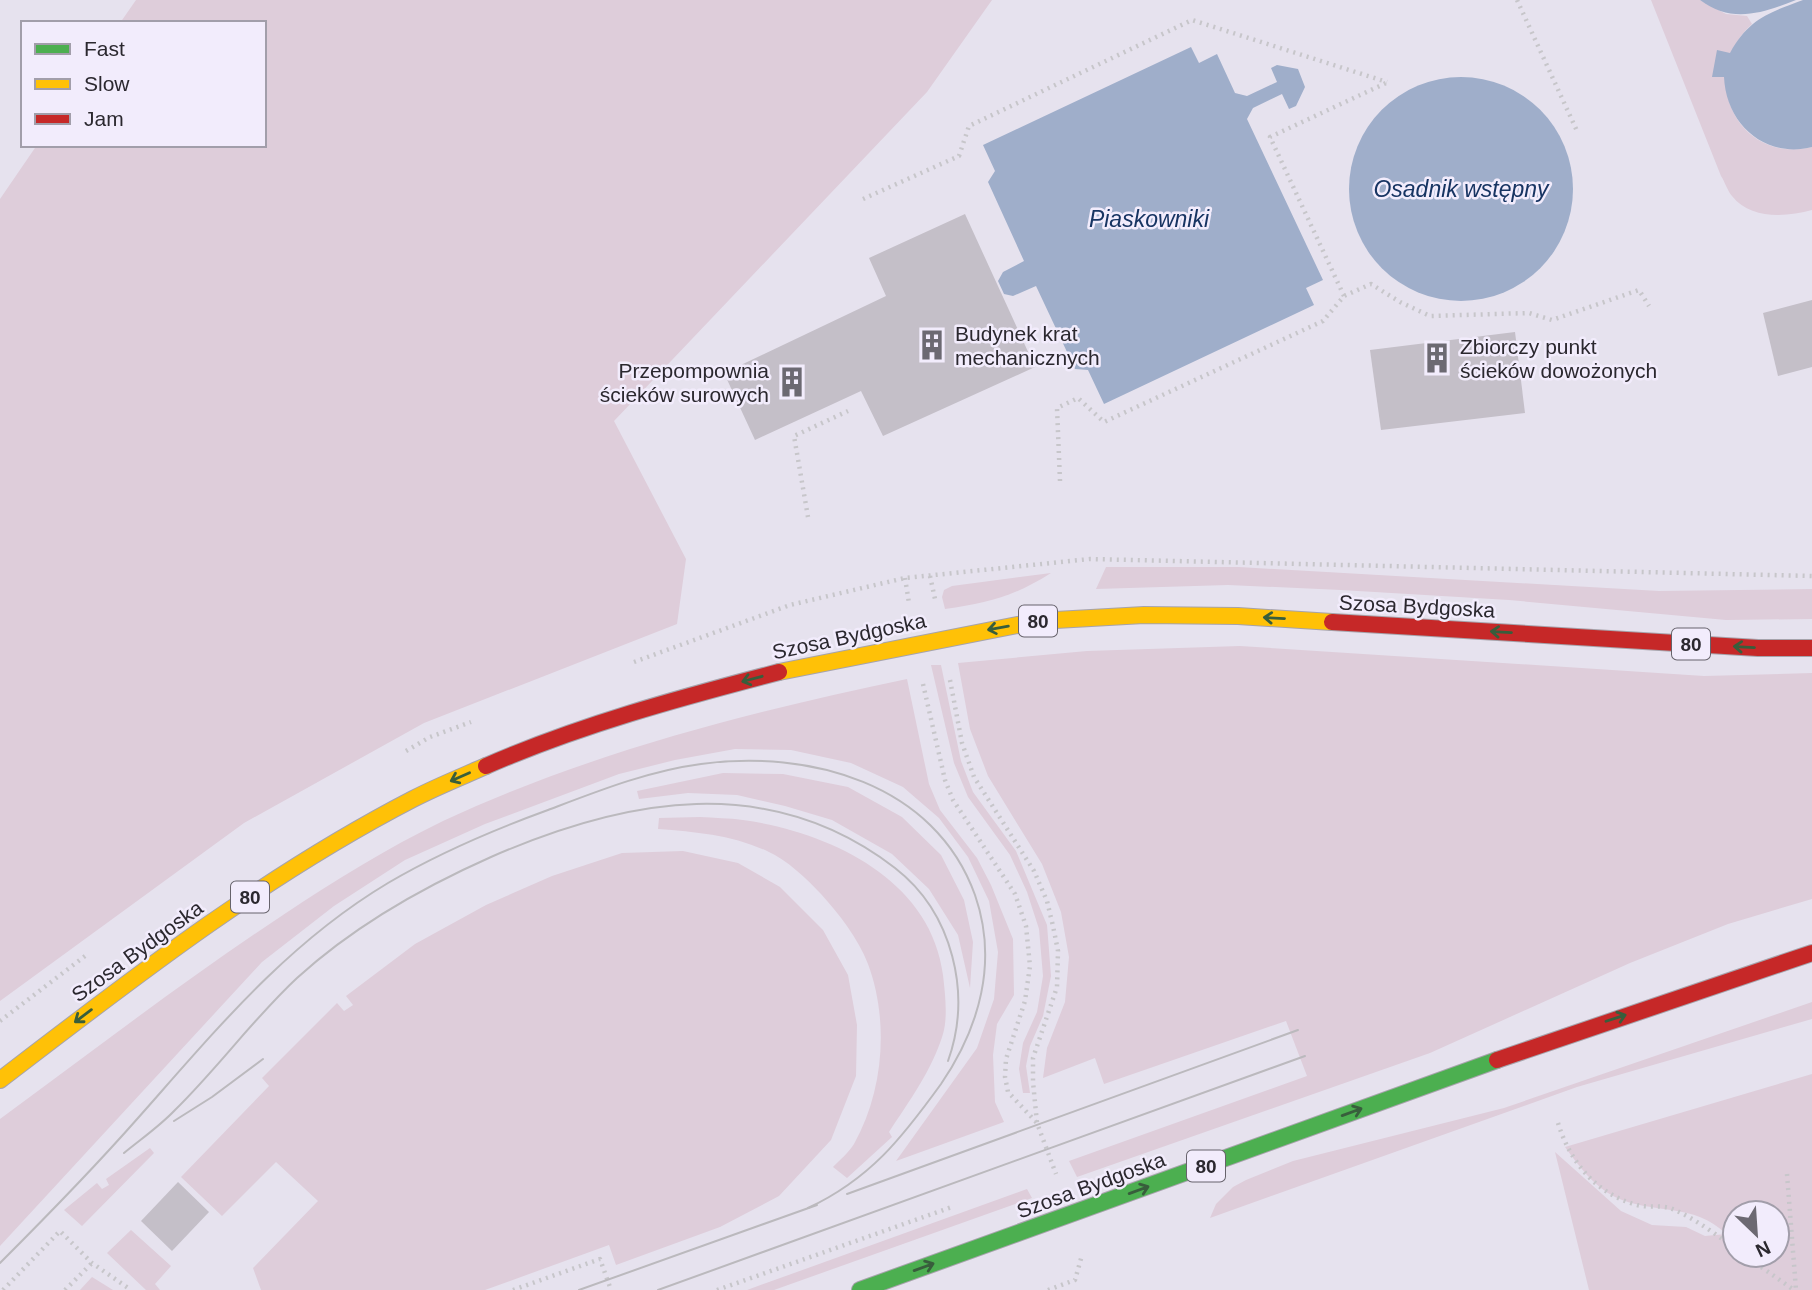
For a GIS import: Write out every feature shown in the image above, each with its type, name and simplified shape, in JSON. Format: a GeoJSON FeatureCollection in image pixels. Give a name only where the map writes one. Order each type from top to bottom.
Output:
{"type":"FeatureCollection","features":[{"type":"Feature","properties":{"kind":"main road","name":"Szosa Bydgoska"},"geometry":{"type":"LineString","coordinates":[[0,1080],[164,954],[305,860],[414,798],[523,750],[646,707],[794,668],[1038,621],[1144,615],[1238,616],[1758,648],[1812,648]]}},
{"type":"Feature","properties":{"kind":"main road","name":"Szosa Bydgoska"},"geometry":{"type":"LineString","coordinates":[[860,1290],[1551,1040],[1812,953]]}},
{"type":"Feature","properties":{"kind":"path"},"geometry":{"type":"LineString","coordinates":[[1517,0],[1577,131]]}},
{"type":"Feature","properties":{"kind":"path"},"geometry":{"type":"LineString","coordinates":[[863,199],[959,156],[968,126],[1192,20],[1387,82],[1270,137],[1345,296]]}},
{"type":"Feature","properties":{"kind":"path"},"geometry":{"type":"LineString","coordinates":[[1060,481],[1057,408],[1079,398],[1104,422],[1323,321],[1345,296],[1371,284],[1430,316],[1529,313],[1552,320],[1639,290],[1649,306]]}},
{"type":"Feature","properties":{"kind":"path"},"geometry":{"type":"LineString","coordinates":[[808,517],[794,436],[848,411]]}},
{"type":"Feature","properties":{"kind":"path"},"geometry":{"type":"LineString","coordinates":[[1037,1123],[1008,1092],[1005,1077],[1006,1059],[1025,1001],[1030,965],[1026,926],[1015,894],[953,800],[945,780],[915,643],[905,578],[1090,558],[1812,576]]}},
{"type":"Feature","properties":{"kind":"path"},"geometry":{"type":"LineString","coordinates":[[930,576],[962,743],[974,777],[1034,871],[1047,901],[1058,951],[1057,987],[1033,1058],[1037,1123],[1058,1181]]}},
{"type":"Feature","properties":{"kind":"path"},"geometry":{"type":"LineString","coordinates":[[1558,1123],[1565,1147],[1587,1177],[1613,1196],[1639,1206],[1669,1208],[1721,1238]]}},
{"type":"Feature","properties":{"kind":"path"},"geometry":{"type":"LineString","coordinates":[[1042,1175],[1055,1171]]}},
{"type":"Feature","properties":{"kind":"path"},"geometry":{"type":"LineString","coordinates":[[1787,1174],[1795,1290]]}},
{"type":"Feature","properties":{"kind":"path"},"geometry":{"type":"LineString","coordinates":[[717,1290],[964,1203]]}},
{"type":"Feature","properties":{"kind":"path"},"geometry":{"type":"LineString","coordinates":[[3,1290],[60,1231],[92,1263],[131,1290]]}},
{"type":"Feature","properties":{"kind":"path"},"geometry":{"type":"LineString","coordinates":[[513,1290],[600,1259],[611,1290]]}},
{"type":"Feature","properties":{"kind":"path"},"geometry":{"type":"LineString","coordinates":[[65,1290],[92,1263]]}},
{"type":"Feature","properties":{"kind":"path"},"geometry":{"type":"LineString","coordinates":[[1764,1269],[1795,1290]]}},
{"type":"Feature","properties":{"kind":"path"},"geometry":{"type":"LineString","coordinates":[[1048,1290],[1075,1280]]}},
{"type":"Feature","properties":{"kind":"shaded area"},"geometry":{"type":"Polygon","coordinates":[[[136,0],[992,0],[927,92],[614,421],[686,559],[677,624],[424,723],[244,823],[0,1001],[0,199],[36,147],[266,147],[266,21],[121,21],[136,0]]]}},
{"type":"Feature","properties":{"kind":"shaded area"},"geometry":{"type":"Polygon","coordinates":[[[1651,0],[1700,0],[1726,14],[1747,16],[1752,24],[1735,45],[1727,67],[1727,90],[1733,111],[1745,129],[1763,143],[1786,149],[1812,147],[1812,210],[1769,215],[1749,209],[1732,196],[1721,176],[1651,0]]]}},
{"type":"Feature","properties":{"kind":"shaded area"},"geometry":{"type":"Polygon","coordinates":[[[1106,567],[1239,567],[1659,591],[1812,589],[1812,619],[1726,620],[1509,600],[1228,585],[1096,589],[1106,567]]]}},
{"type":"Feature","properties":{"kind":"shaded area"},"geometry":{"type":"Polygon","coordinates":[[[1051,573],[1000,598],[945,609],[942,597],[944,590],[952,586],[1051,573]]]}},
{"type":"Feature","properties":{"kind":"shaded area"},"geometry":{"type":"Polygon","coordinates":[[[1240,646],[1704,676],[1812,673],[1812,899],[1728,924],[1630,963],[1430,1053],[1077,1177],[1069,1161],[1307,1076],[1286,1021],[1104,1084],[1095,1058],[1043,1078],[1047,1048],[1065,1002],[1069,957],[1061,912],[1042,864],[988,776],[970,729],[958,663],[1087,651],[1240,646]]]}},
{"type":"Feature","properties":{"kind":"shaded area"},"geometry":{"type":"Polygon","coordinates":[[[931,665],[941,665],[961,761],[973,792],[1016,851],[1047,925],[1051,976],[1043,1016],[1030,1046],[1026,1066],[1030,1093],[1023,1093],[1019,1069],[1023,1043],[1037,1012],[1043,976],[1039,929],[1027,892],[1010,855],[968,797],[954,763],[931,665]]]}},
{"type":"Feature","properties":{"kind":"shaded area"},"geometry":{"type":"Polygon","coordinates":[[[907,679],[929,784],[940,810],[977,858],[1013,939],[1014,995],[997,1024],[993,1055],[995,1102],[1004,1122],[896,1161],[977,1048],[994,999],[998,952],[989,901],[968,857],[939,818],[903,787],[851,763],[791,750],[735,749],[619,774],[485,824],[405,860],[334,906],[262,962],[0,1246],[0,1119],[211,964],[341,877],[443,821],[498,797],[612,755],[729,721],[907,679]]]}},
{"type":"Feature","properties":{"kind":"shaded area"},"geometry":{"type":"Polygon","coordinates":[[[723,773],[783,774],[848,787],[902,817],[941,855],[964,900],[973,942],[970,988],[958,935],[929,889],[892,854],[832,820],[737,795],[688,793],[639,799],[637,791],[723,773]]]}},
{"type":"Feature","properties":{"kind":"shaded area"},"geometry":{"type":"Polygon","coordinates":[[[659,818],[738,819],[776,826],[841,849],[871,866],[897,887],[919,912],[934,941],[943,975],[946,1005],[945,1027],[938,1047],[920,1084],[889,1132],[892,1137],[847,1178],[833,1167],[852,1147],[864,1123],[872,1101],[880,1055],[879,1008],[864,954],[835,910],[809,882],[782,859],[754,846],[727,838],[658,829],[659,818]]]}},
{"type":"Feature","properties":{"kind":"shaded area"},"geometry":{"type":"Polygon","coordinates":[[[683,851],[738,863],[780,887],[823,930],[848,975],[857,1025],[856,1076],[831,1140],[779,1196],[720,1227],[616,1265],[609,1245],[485,1290],[261,1290],[253,1268],[318,1201],[276,1162],[222,1216],[181,1177],[269,1086],[262,1078],[337,1003],[344,1011],[353,1005],[346,996],[415,944],[486,905],[552,876],[622,853],[683,851]]]}},
{"type":"Feature","properties":{"kind":"shaded area"},"geometry":{"type":"Polygon","coordinates":[[[1812,1002],[1812,1019],[1577,1087],[1210,1218],[1216,1204],[1233,1187],[1293,1161],[1504,1108],[1812,1002]]]}},
{"type":"Feature","properties":{"kind":"shaded area"},"geometry":{"type":"Polygon","coordinates":[[[1812,1074],[1812,1290],[1589,1290],[1555,1152],[1621,1211],[1652,1225],[1686,1227],[1705,1236],[1721,1234],[1721,1269],[1791,1269],[1791,1199],[1721,1199],[1721,1230],[1700,1217],[1644,1206],[1615,1197],[1593,1181],[1565,1147],[1812,1074]]]}},
{"type":"Feature","properties":{"kind":"shaded area"},"geometry":{"type":"Polygon","coordinates":[[[150,1148],[154,1153],[82,1226],[64,1210],[97,1183],[102,1189],[109,1185],[106,1179],[150,1148]]]}},
{"type":"Feature","properties":{"kind":"shaded area"},"geometry":{"type":"Polygon","coordinates":[[[1027,1189],[1032,1198],[774,1290],[747,1290],[1027,1189]]]}},
{"type":"Feature","properties":{"kind":"shaded area"},"geometry":{"type":"Polygon","coordinates":[[[131,1230],[171,1266],[155,1284],[160,1290],[146,1290],[107,1253],[131,1230]]]}},
{"type":"Feature","properties":{"kind":"shaded area"},"geometry":{"type":"Polygon","coordinates":[[[92,1277],[113,1290],[80,1290],[92,1277]]]}},
{"type":"Feature","properties":{"kind":"water"},"geometry":{"type":"Polygon","coordinates":[[[1700,0],[1796,0],[1759,12],[1735,14],[1724,12],[1700,0]]]}},
{"type":"Feature","properties":{"kind":"water"},"geometry":{"type":"Polygon","coordinates":[[[1803,0],[1812,0],[1812,147],[1779,148],[1764,143],[1740,123],[1726,94],[1724,77],[1712,77],[1717,50],[1730,53],[1744,32],[1760,19],[1803,0]]]}},
{"type":"Feature","properties":{"kind":"water","name":"Piaskowniki"},"geometry":{"type":"Polygon","coordinates":[[[1191,47],[1199,63],[1217,54],[1235,93],[1247,96],[1277,82],[1271,68],[1277,65],[1298,69],[1305,87],[1296,106],[1289,109],[1282,94],[1253,108],[1247,119],[1323,280],[1306,288],[1314,305],[1104,404],[1088,370],[1075,369],[1036,286],[1013,296],[1004,294],[998,281],[1003,272],[1024,261],[988,182],[995,171],[983,145],[1191,47]]]}},
{"type":"Feature","properties":{"kind":"water","name":"Osadnik wstępny"},"geometry":{"type":"Polygon","coordinates":[[[1472,77],[1494,81],[1514,90],[1532,102],[1548,118],[1569,156],[1573,189],[1569,222],[1565,232],[1548,260],[1532,276],[1494,297],[1450,301],[1428,297],[1408,288],[1390,276],[1374,260],[1353,222],[1349,178],[1353,156],[1362,136],[1374,118],[1390,102],[1428,81],[1472,77]]]}},
{"type":"Feature","properties":{"kind":"building","name":"Budynek krat mechanicznych"},"geometry":{"type":"Polygon","coordinates":[[[965,214],[1035,367],[883,436],[861,391],[755,440],[724,373],[886,296],[869,258],[965,214]]]}},
{"type":"Feature","properties":{"kind":"building"},"geometry":{"type":"Polygon","coordinates":[[[1812,300],[1812,367],[1778,376],[1763,313],[1812,300]]]}},
{"type":"Feature","properties":{"kind":"building"},"geometry":{"type":"Polygon","coordinates":[[[1515,332],[1525,413],[1381,430],[1370,350],[1515,332]]]}},
{"type":"Feature","properties":{"kind":"building"},"geometry":{"type":"Polygon","coordinates":[[[178,1182],[209,1212],[172,1251],[141,1221],[178,1182]]]}},
{"type":"Feature","properties":{"kind":"tram line"},"geometry":{"type":"LineString","coordinates":[[0,1263],[53,1210],[254,990],[317,933],[351,907],[407,872],[447,852],[623,782],[681,767],[742,761],[783,762],[824,769],[863,782],[899,800],[930,825],[956,857],[975,895],[982,920],[985,969],[981,993],[975,1017],[955,1062],[927,1104],[883,1155],[849,1184],[808,1208]]}},
{"type":"Feature","properties":{"kind":"tram line"},"geometry":{"type":"LineString","coordinates":[[124,1153],[175,1110],[297,978],[365,925],[414,895],[491,857],[593,820],[645,809],[696,804],[747,806],[798,817],[847,837],[895,868],[915,886],[931,908],[944,931],[952,956],[958,1009],[948,1061]]}},
{"type":"Feature","properties":{"kind":"tram line"},"geometry":{"type":"LineString","coordinates":[[847,1194],[1298,1030]]}},
{"type":"Feature","properties":{"kind":"tram line"},"geometry":{"type":"LineString","coordinates":[[658,1290],[1305,1056]]}},
{"type":"Feature","properties":{"kind":"tram line"},"geometry":{"type":"LineString","coordinates":[[174,1121],[263,1059]]}},
{"type":"Feature","properties":{"kind":"tram line"},"geometry":{"type":"LineString","coordinates":[[579,1290],[817,1205]]}},
{"type":"Feature","properties":{"kind":"traffic: fast"},"geometry":{"type":"LineString","coordinates":[[860,1290],[1497,1060]]}},
{"type":"Feature","properties":{"kind":"traffic: slow"},"geometry":{"type":"LineString","coordinates":[[779,672],[1038,621],[1144,615],[1238,616],[1332,622]]}},
{"type":"Feature","properties":{"kind":"traffic: slow"},"geometry":{"type":"LineString","coordinates":[[0,1080],[200,930],[304,861],[422,795],[486,766]]}},
{"type":"Feature","properties":{"kind":"traffic: jam"},"geometry":{"type":"LineString","coordinates":[[1332,622],[1758,648],[1812,648]]}},
{"type":"Feature","properties":{"kind":"traffic: jam"},"geometry":{"type":"LineString","coordinates":[[486,766],[594,725],[779,672]]}},
{"type":"Feature","properties":{"kind":"traffic: jam"},"geometry":{"type":"LineString","coordinates":[[1497,1060],[1812,953]]}},
{"type":"Feature","properties":{"kind":"place","name":"Budynek krat mechanicznych"},"geometry":{"type":"Point","coordinates":[932,345]}},
{"type":"Feature","properties":{"kind":"place","name":"Zbiorczy punkt ścieków dowożonych"},"geometry":{"type":"Point","coordinates":[1437,358]}},
{"type":"Feature","properties":{"kind":"place","name":"Przepompownia ścieków surowych"},"geometry":{"type":"Point","coordinates":[792,382]}}]}
